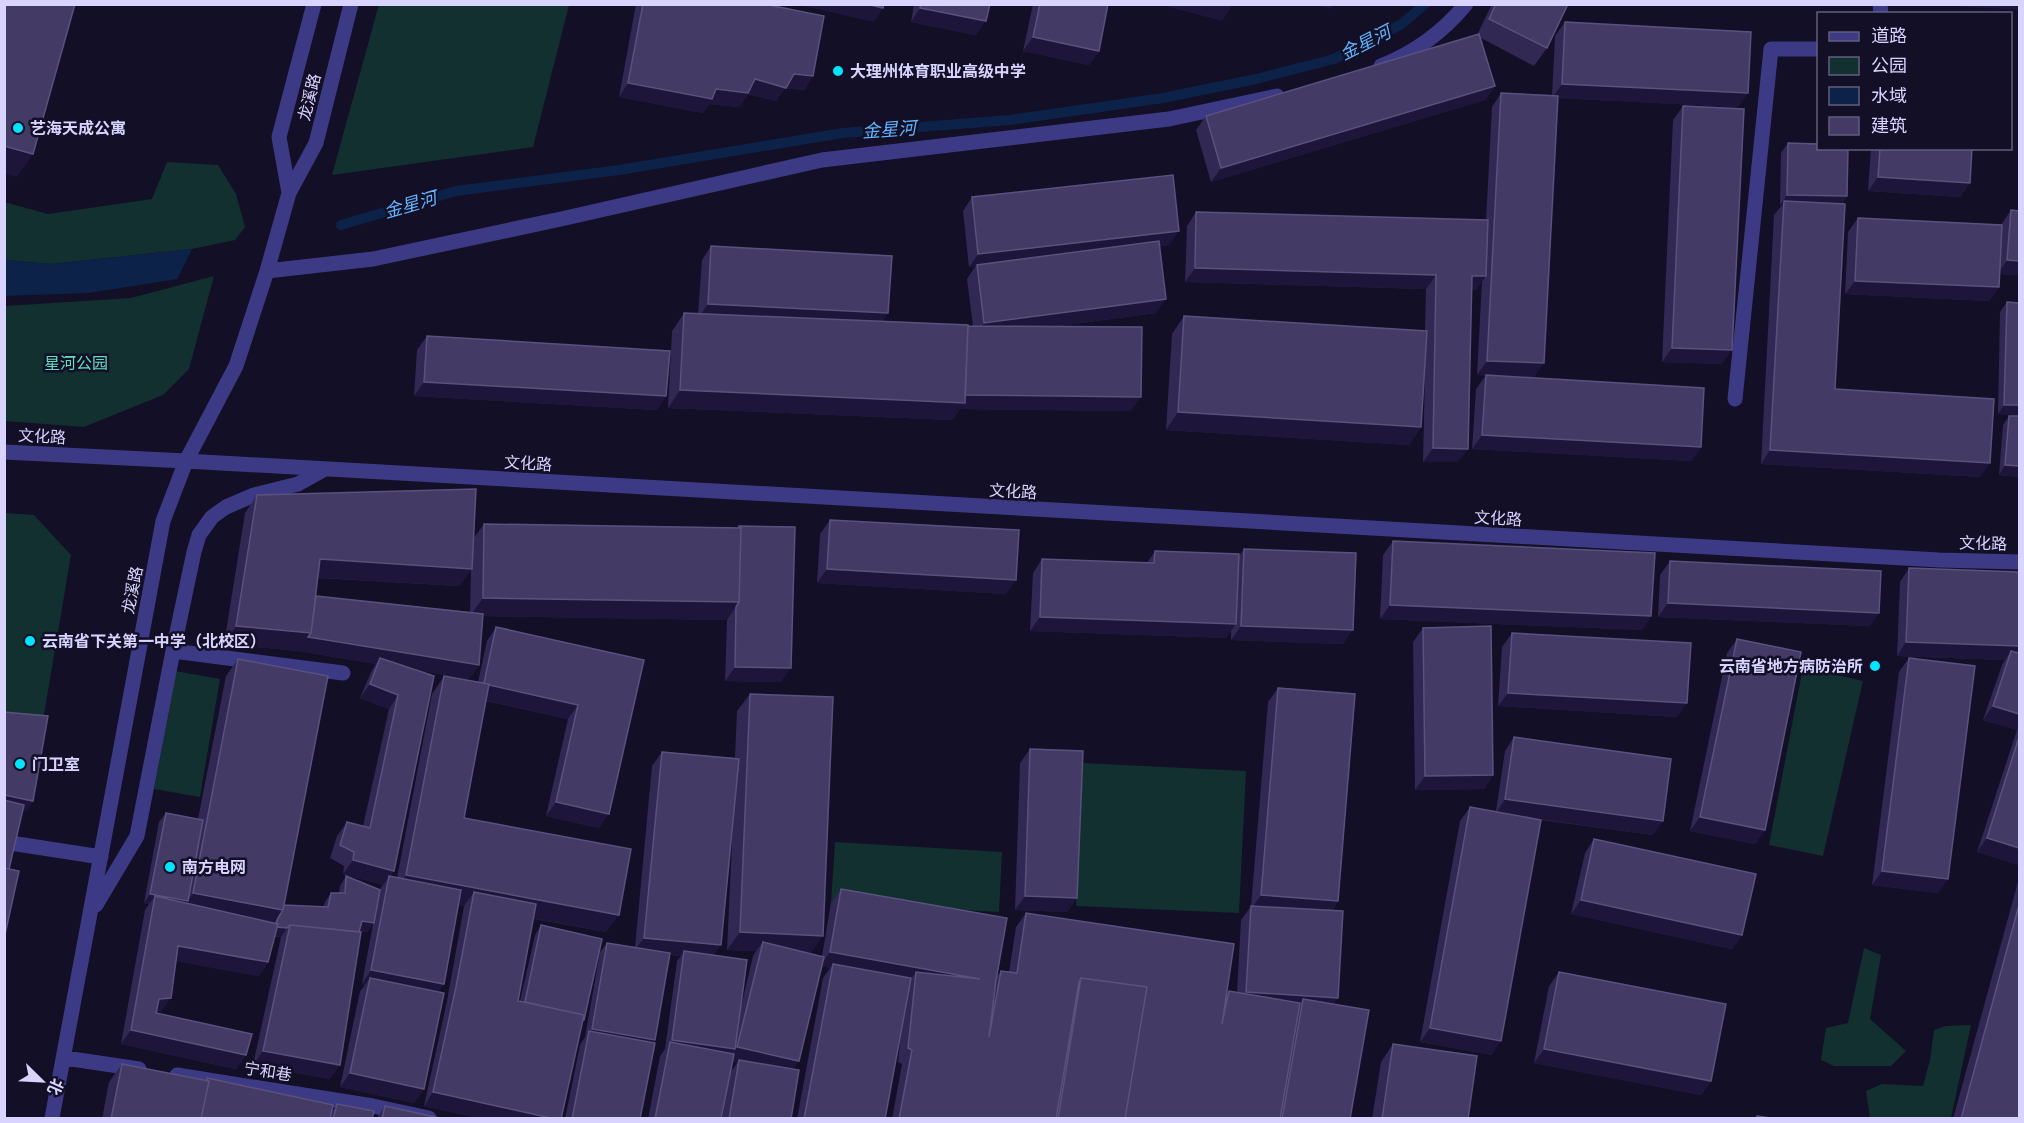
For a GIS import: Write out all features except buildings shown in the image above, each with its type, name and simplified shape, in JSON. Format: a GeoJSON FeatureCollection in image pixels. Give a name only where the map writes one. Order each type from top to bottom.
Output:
{"type":"FeatureCollection","features":[{"type":"Feature","properties":{"kind":"street","name":"龙溪路"},"geometry":{"type":"LineString","coordinates":[[289,193],[279,137],[314,4]]}},
{"type":"Feature","properties":{"kind":"street","name":"龙溪路"},"geometry":{"type":"LineString","coordinates":[[52,1119],[164,521],[186,461],[236,366],[267,271],[289,193],[316,143],[351,4]]}},
{"type":"Feature","properties":{"kind":"street"},"geometry":{"type":"LineString","coordinates":[[1369,71],[1418,48],[1441,30],[1466,4]]}},
{"type":"Feature","properties":{"kind":"street"},"geometry":{"type":"LineString","coordinates":[[1736,399],[1771,49],[1817,49]]}},
{"type":"Feature","properties":{"kind":"street"},"geometry":{"type":"LineString","coordinates":[[267,271],[373,259],[822,160],[1169,119],[1295,92]]}},
{"type":"Feature","properties":{"kind":"street","name":"文化路"},"geometry":{"type":"LineString","coordinates":[[4,453],[186,461],[1927,560],[2019,562]]}},
{"type":"Feature","properties":{"kind":"street"},"geometry":{"type":"LineString","coordinates":[[90,915],[137,836],[173,651],[194,552],[200,535],[212,517],[226,507],[254,495],[298,484],[324,470]]}},
{"type":"Feature","properties":{"kind":"street"},"geometry":{"type":"LineString","coordinates":[[173,651],[342,673]]}},
{"type":"Feature","properties":{"kind":"street"},"geometry":{"type":"LineString","coordinates":[[4,842],[100,857]]}},
{"type":"Feature","properties":{"kind":"street","name":"宁和巷"},"geometry":{"type":"LineString","coordinates":[[65,1058],[162,1073],[372,1112],[429,1119]]}},
{"type":"Feature","properties":{"kind":"green space"},"geometry":{"type":"Polygon","coordinates":[[[379,4],[569,5],[533,147],[332,175],[379,4]]]}},
{"type":"Feature","properties":{"kind":"green space"},"geometry":{"type":"Polygon","coordinates":[[[167,162],[218,165],[236,194],[245,227],[235,240],[192,249],[51,264],[5,260],[4,202],[48,214],[152,199],[167,162]]]}},
{"type":"Feature","properties":{"kind":"green space","name":"星河公园"},"geometry":{"type":"Polygon","coordinates":[[[214,276],[189,369],[163,395],[84,427],[5,421],[5,306],[131,298],[214,276]]]}},
{"type":"Feature","properties":{"kind":"green space","name":"云南省下关第一中学（北校区）"},"geometry":{"type":"Polygon","coordinates":[[[5,513],[34,515],[71,555],[42,726],[5,722],[5,513]]]}},
{"type":"Feature","properties":{"kind":"green space"},"geometry":{"type":"Polygon","coordinates":[[[1803,667],[1863,681],[1823,856],[1769,845],[1803,667]]]}},
{"type":"Feature","properties":{"kind":"green space"},"geometry":{"type":"Polygon","coordinates":[[[175,671],[220,679],[200,797],[154,789],[175,671]]]}},
{"type":"Feature","properties":{"kind":"green space"},"geometry":{"type":"Polygon","coordinates":[[[1083,763],[1246,771],[1239,913],[1076,906],[1083,763]]]}},
{"type":"Feature","properties":{"kind":"green space"},"geometry":{"type":"Polygon","coordinates":[[[835,842],[1002,852],[999,912],[831,903],[835,842]]]}},
{"type":"Feature","properties":{"kind":"green space"},"geometry":{"type":"Polygon","coordinates":[[[1864,948],[1881,955],[1870,1019],[1906,1051],[1891,1066],[1834,1066],[1821,1060],[1826,1028],[1848,1023],[1864,948]]]}},
{"type":"Feature","properties":{"kind":"green space"},"geometry":{"type":"Polygon","coordinates":[[[1971,1025],[1951,1118],[1870,1118],[1866,1091],[1882,1084],[1923,1086],[1930,1060],[1934,1030],[1946,1026],[1971,1025]]]}},
{"type":"Feature","properties":{"kind":"water"},"geometry":{"type":"Polygon","coordinates":[[[192,249],[177,279],[89,293],[5,296],[5,260],[51,264],[192,249]]]}},
{"type":"Feature","properties":{"kind":"waterway","name":"金星河"},"geometry":{"type":"LineString","coordinates":[[341,225],[456,191],[619,170],[843,133],[1010,120],[1163,98],[1256,79],[1334,59],[1402,24],[1425,4]]}},
{"type":"Feature","properties":{"kind":"place","name":"大理州体育职业高级中学"},"geometry":{"type":"Point","coordinates":[838,71]}},
{"type":"Feature","properties":{"kind":"place","name":"艺海天成公寓"},"geometry":{"type":"Point","coordinates":[18,128]}},
{"type":"Feature","properties":{"kind":"place","name":"云南省下关第一中学（北校区）"},"geometry":{"type":"Point","coordinates":[30,641]}},
{"type":"Feature","properties":{"kind":"place","name":"云南省地方病防治所"},"geometry":{"type":"Point","coordinates":[1875,666]}},
{"type":"Feature","properties":{"kind":"place","name":"门卫室"},"geometry":{"type":"Point","coordinates":[20,764]}},
{"type":"Feature","properties":{"kind":"place","name":"南方电网"},"geometry":{"type":"Point","coordinates":[170,867]}}]}
